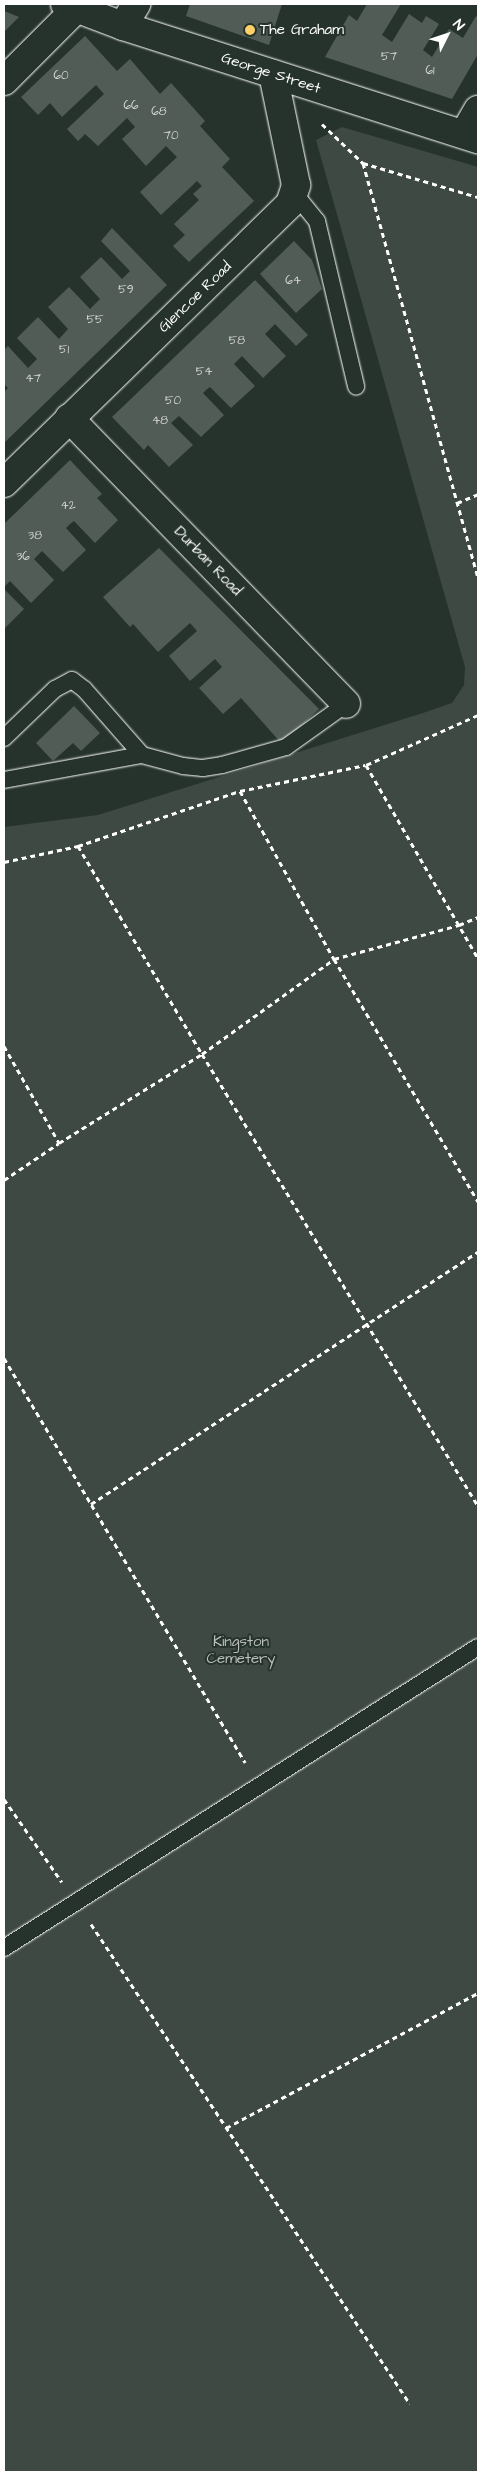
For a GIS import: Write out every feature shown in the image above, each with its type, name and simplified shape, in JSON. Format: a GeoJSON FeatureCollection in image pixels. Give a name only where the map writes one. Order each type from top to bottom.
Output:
{"type":"FeatureCollection","features":[{"type":"Feature","properties":{"kind":"street","name":"George Street"},"geometry":{"type":"LineString","coordinates":[[71,6],[129,15],[273,74],[471,136]]}},
{"type":"Feature","properties":{"kind":"street"},"geometry":{"type":"LineString","coordinates":[[4,81],[71,6]]}},
{"type":"Feature","properties":{"kind":"street"},"geometry":{"type":"LineString","coordinates":[[273,74],[296,185],[295,194]]}},
{"type":"Feature","properties":{"kind":"street"},"geometry":{"type":"LineString","coordinates":[[471,136],[478,110]]}},
{"type":"Feature","properties":{"kind":"street","name":"Glencoe Road"},"geometry":{"type":"LineString","coordinates":[[4,483],[290,204],[295,194]]}},
{"type":"Feature","properties":{"kind":"street","name":"Durban Road"},"geometry":{"type":"LineString","coordinates":[[70,418],[346,704]]}},
{"type":"Feature","properties":{"kind":"lane"},"geometry":{"type":"LineString","coordinates":[[295,194],[317,221],[356,386]]}},
{"type":"Feature","properties":{"kind":"lane"},"geometry":{"type":"LineString","coordinates":[[4,738],[55,689],[72,680],[84,689],[142,755]]}},
{"type":"Feature","properties":{"kind":"lane"},"geometry":{"type":"LineString","coordinates":[[4,780],[142,755],[183,766],[203,768],[222,765],[286,747],[346,704]]}},
{"type":"Feature","properties":{"kind":"lane"},"geometry":{"type":"LineString","coordinates":[[4,1948],[478,1647]]}},
{"type":"Feature","properties":{"kind":"path"},"geometry":{"type":"LineString","coordinates":[[318,120],[364,163],[478,197]]}},
{"type":"Feature","properties":{"kind":"path"},"geometry":{"type":"LineString","coordinates":[[364,163],[478,579]]}},
{"type":"Feature","properties":{"kind":"path"},"geometry":{"type":"LineString","coordinates":[[457,503],[478,494]]}},
{"type":"Feature","properties":{"kind":"path"},"geometry":{"type":"LineString","coordinates":[[4,862],[78,846],[240,791],[366,765],[478,715]]}},
{"type":"Feature","properties":{"kind":"path"},"geometry":{"type":"LineString","coordinates":[[366,765],[478,958]]}},
{"type":"Feature","properties":{"kind":"path"},"geometry":{"type":"LineString","coordinates":[[240,791],[334,959],[478,1202]]}},
{"type":"Feature","properties":{"kind":"path"},"geometry":{"type":"LineString","coordinates":[[78,846],[202,1054],[478,1506]]}},
{"type":"Feature","properties":{"kind":"path"},"geometry":{"type":"LineString","coordinates":[[4,1180],[59,1143],[202,1054],[334,959],[459,925],[478,917]]}},
{"type":"Feature","properties":{"kind":"path"},"geometry":{"type":"LineString","coordinates":[[4,1046],[59,1143]]}},
{"type":"Feature","properties":{"kind":"path"},"geometry":{"type":"LineString","coordinates":[[91,1504],[478,1252]]}},
{"type":"Feature","properties":{"kind":"path"},"geometry":{"type":"LineString","coordinates":[[4,1358],[259,1786]]}},
{"type":"Feature","properties":{"kind":"path"},"geometry":{"type":"LineString","coordinates":[[4,1798],[76,1902],[410,2404]]}},
{"type":"Feature","properties":{"kind":"path"},"geometry":{"type":"LineString","coordinates":[[226,2128],[478,1993]]}},
{"type":"Feature","properties":{"kind":"green space","name":"Kingston Cemetery"},"geometry":{"type":"Polygon","coordinates":[[[342,127],[478,167],[478,2472],[4,2472],[4,827],[98,815],[452,703],[464,685],[465,667],[316,140],[342,127]]]}},
{"type":"Feature","properties":{"kind":"building","name":"The Graham"},"geometry":{"type":"Polygon","coordinates":[[[190,4],[282,4],[269,45],[186,16],[190,4]]]}},
{"type":"Feature","properties":{"kind":"building"},"geometry":{"type":"Polygon","coordinates":[[[367,4],[401,4],[382,35],[392,42],[409,14],[422,23],[426,16],[439,24],[423,50],[432,57],[449,29],[463,38],[476,16],[478,18],[478,54],[452,99],[325,57],[349,15],[357,21],[367,4]]]}},
{"type":"Feature","properties":{"kind":"building"},"geometry":{"type":"Polygon","coordinates":[[[4,11],[19,17],[4,32],[4,11]]]}},
{"type":"Feature","properties":{"kind":"building"},"geometry":{"type":"Polygon","coordinates":[[[85,36],[117,71],[130,59],[160,94],[171,83],[205,121],[200,126],[230,159],[222,167],[254,201],[189,262],[173,246],[185,235],[174,224],[199,200],[193,194],[202,186],[197,181],[161,215],[140,192],[177,157],[166,146],[146,166],[122,139],[135,127],[127,118],[98,146],[85,134],[78,141],[67,129],[104,94],[96,85],[62,117],[50,103],[38,115],[21,97],[85,36]]]}},
{"type":"Feature","properties":{"kind":"building"},"geometry":{"type":"Polygon","coordinates":[[[112,228],[167,285],[4,443],[4,392],[8,388],[4,384],[4,350],[8,346],[28,368],[37,359],[17,338],[38,317],[59,339],[68,329],[48,307],[69,287],[90,309],[100,299],[80,277],[101,257],[122,279],[130,271],[101,241],[112,228]]]}},
{"type":"Feature","properties":{"kind":"building"},"geometry":{"type":"Polygon","coordinates":[[[294,241],[312,260],[322,289],[296,313],[260,274],[294,241]]]}},
{"type":"Feature","properties":{"kind":"building"},"geometry":{"type":"Polygon","coordinates":[[[255,280],[308,335],[296,346],[275,324],[265,334],[286,356],[263,378],[242,356],[234,364],[255,386],[231,408],[210,387],[206,390],[203,393],[224,415],[201,437],[179,416],[171,423],[193,445],[169,467],[148,445],[144,450],[112,417],[255,280]]]}},
{"type":"Feature","properties":{"kind":"building"},"geometry":{"type":"Polygon","coordinates":[[[70,460],[102,494],[97,498],[118,520],[95,543],[74,521],[70,524],[66,528],[86,550],[63,572],[42,551],[34,559],[54,580],[31,603],[10,581],[4,587],[4,524],[70,460]]]}},
{"type":"Feature","properties":{"kind":"building"},"geometry":{"type":"Polygon","coordinates":[[[159,548],[319,709],[282,744],[241,698],[223,714],[199,688],[222,667],[215,659],[190,681],[169,656],[197,631],[190,623],[158,652],[133,624],[130,627],[103,597],[159,548]]]}},
{"type":"Feature","properties":{"kind":"building"},"geometry":{"type":"Polygon","coordinates":[[[4,589],[24,609],[4,629],[4,589]]]}},
{"type":"Feature","properties":{"kind":"building"},"geometry":{"type":"Polygon","coordinates":[[[74,706],[100,733],[81,751],[73,743],[53,761],[36,743],[74,706]]]}},
{"type":"Feature","properties":{"kind":"place","name":"The Graham"},"geometry":{"type":"Point","coordinates":[250,30]}}]}
